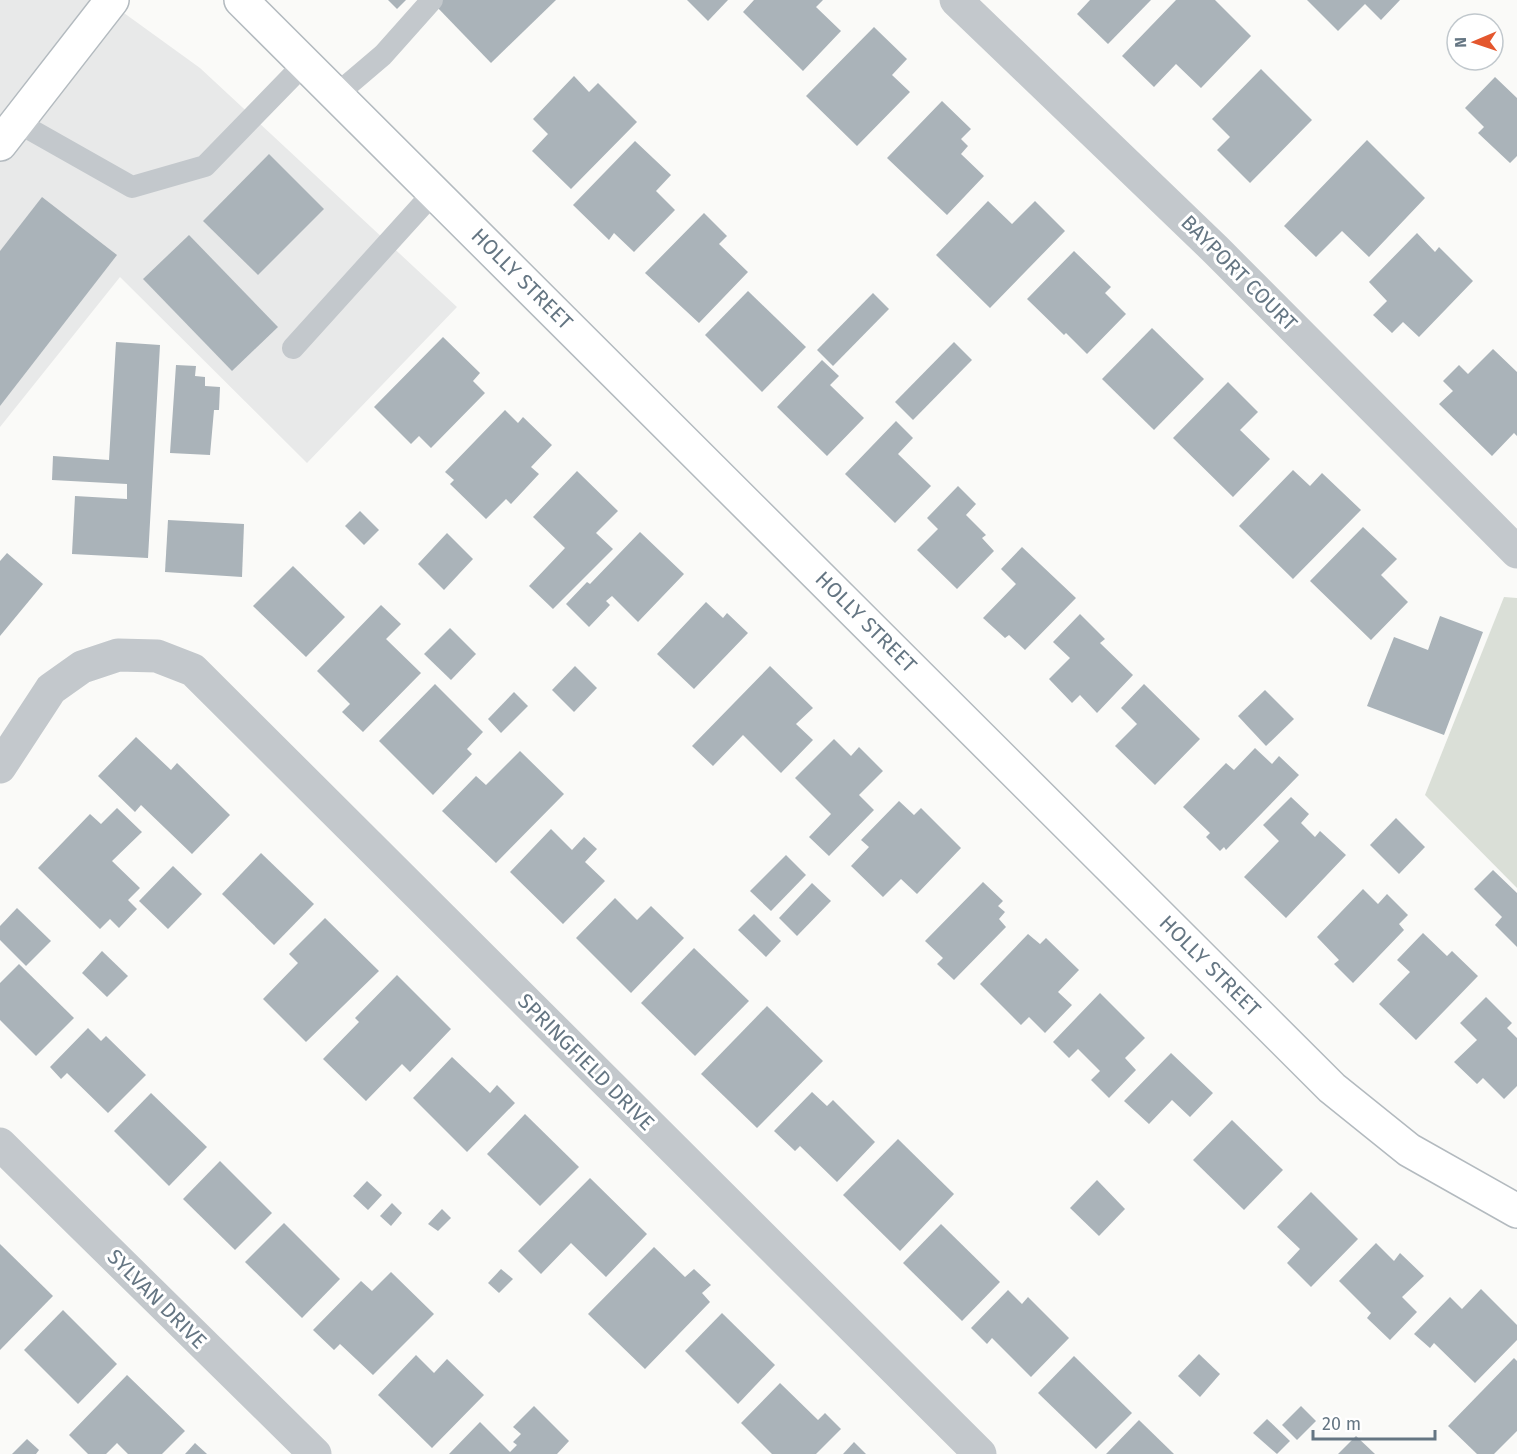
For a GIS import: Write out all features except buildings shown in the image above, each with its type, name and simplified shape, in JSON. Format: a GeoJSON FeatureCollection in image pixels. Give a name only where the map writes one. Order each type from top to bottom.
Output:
{"type":"FeatureCollection","features":[{"type":"Feature","properties":{"kind":"main road"},"geometry":{"type":"LineString","coordinates":[[9,133],[112,0]]}},
{"type":"Feature","properties":{"kind":"main road","name":"HOLLY STREET"},"geometry":{"type":"LineString","coordinates":[[241,0],[1332,1088],[1409,1150],[1517,1211]]}},
{"type":"Feature","properties":{"kind":"street","name":"BAYPORT COURT"},"geometry":{"type":"LineString","coordinates":[[956,0],[1216,250],[1517,552]]}},
{"type":"Feature","properties":{"kind":"street","name":"SPRINGFIELD DRIVE"},"geometry":{"type":"LineString","coordinates":[[0,767],[51,690],[82,667],[118,655],[157,656],[193,670],[980,1454]]}},
{"type":"Feature","properties":{"kind":"street","name":"SYLVAN DRIVE"},"geometry":{"type":"LineString","coordinates":[[0,1144],[315,1454]]}},
{"type":"Feature","properties":{"kind":"lane"},"geometry":{"type":"LineString","coordinates":[[336,95],[383,55],[432,0]]}},
{"type":"Feature","properties":{"kind":"lane"},"geometry":{"type":"LineString","coordinates":[[9,133],[132,187],[205,166],[305,63]]}},
{"type":"Feature","properties":{"kind":"lane"},"geometry":{"type":"LineString","coordinates":[[293,348],[435,191]]}},
{"type":"Feature","properties":{"kind":"shaded area"},"geometry":{"type":"Polygon","coordinates":[[[0,0],[106,0],[200,68],[457,307],[307,463],[120,277],[0,427],[0,0]]]}},
{"type":"Feature","properties":{"kind":"shaded area"},"geometry":{"type":"Polygon","coordinates":[[[1504,597],[1517,598],[1517,888],[1425,795],[1504,597]]]}}]}
